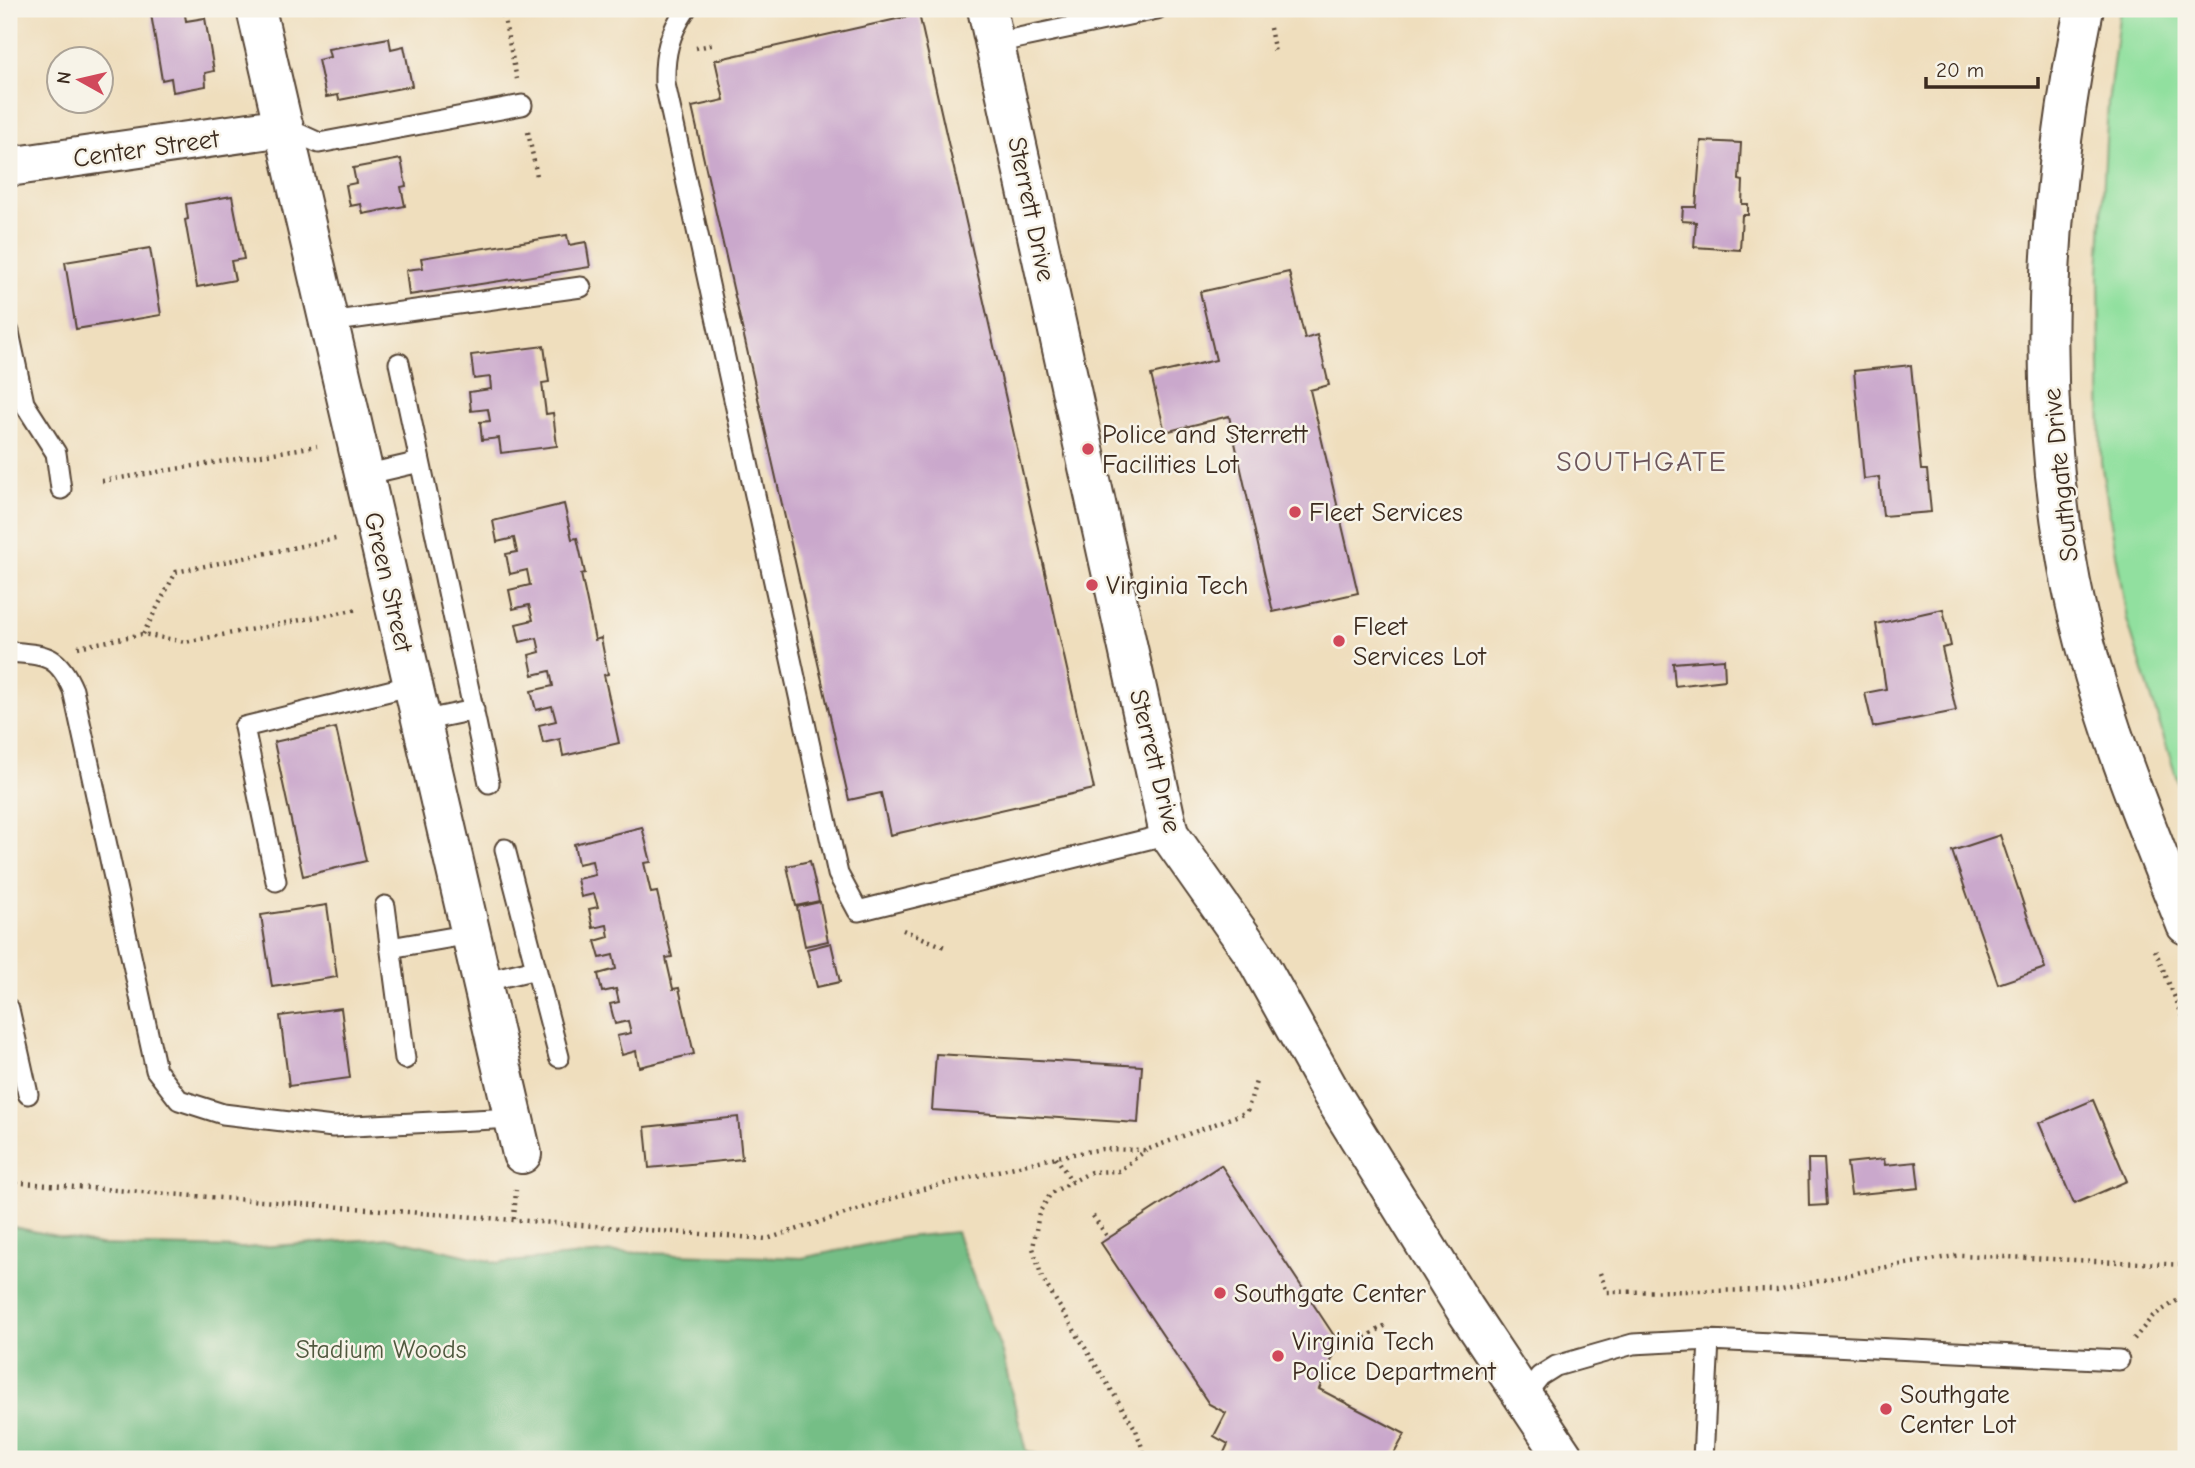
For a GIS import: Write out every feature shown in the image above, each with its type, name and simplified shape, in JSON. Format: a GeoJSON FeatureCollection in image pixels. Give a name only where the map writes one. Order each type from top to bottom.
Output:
{"type":"FeatureCollection","features":[{"type":"Feature","properties":{"kind":"street","name":"Green Street"},"geometry":{"type":"LineString","coordinates":[[256,9],[482,982],[517,1151]]}},
{"type":"Feature","properties":{"kind":"street","name":"Southgate Drive"},"geometry":{"type":"LineString","coordinates":[[2084,9],[2064,121],[2051,250],[2049,377],[2059,506],[2071,584],[2096,681],[2132,791],[2186,925]]}},
{"type":"Feature","properties":{"kind":"street","name":"Sterrett Drive"},"geometry":{"type":"LineString","coordinates":[[991,26],[1169,834],[1253,953],[1330,1091],[1565,1459]]}},
{"type":"Feature","properties":{"kind":"street","name":"Center Street"},"geometry":{"type":"LineString","coordinates":[[9,167],[284,127]]}},
{"type":"Feature","properties":{"kind":"lane"},"geometry":{"type":"LineString","coordinates":[[686,9],[675,26],[664,54],[665,84],[838,874],[858,911],[1169,834]]}},
{"type":"Feature","properties":{"kind":"lane"},"geometry":{"type":"LineString","coordinates":[[991,26],[1157,9]]}},
{"type":"Feature","properties":{"kind":"lane"},"geometry":{"type":"LineString","coordinates":[[284,127],[319,143],[522,104]]}},
{"type":"Feature","properties":{"kind":"lane"},"geometry":{"type":"LineString","coordinates":[[329,322],[581,287]]}},
{"type":"Feature","properties":{"kind":"lane"},"geometry":{"type":"LineString","coordinates":[[9,332],[24,403],[56,453],[61,489]]}},
{"type":"Feature","properties":{"kind":"lane"},"geometry":{"type":"LineString","coordinates":[[399,363],[489,783]]}},
{"type":"Feature","properties":{"kind":"lane"},"geometry":{"type":"LineString","coordinates":[[360,457],[421,463]]}},
{"type":"Feature","properties":{"kind":"lane"},"geometry":{"type":"LineString","coordinates":[[9,652],[39,654],[56,661],[73,690],[156,1070],[179,1100],[223,1114],[517,1151]]}},
{"type":"Feature","properties":{"kind":"lane"},"geometry":{"type":"LineString","coordinates":[[276,881],[244,727],[417,703],[474,710]]}},
{"type":"Feature","properties":{"kind":"lane"},"geometry":{"type":"LineString","coordinates":[[505,849],[559,1058]]}},
{"type":"Feature","properties":{"kind":"lane"},"geometry":{"type":"LineString","coordinates":[[385,906],[405,1059]]}},
{"type":"Feature","properties":{"kind":"lane"},"geometry":{"type":"LineString","coordinates":[[390,948],[471,934]]}},
{"type":"Feature","properties":{"kind":"lane"},"geometry":{"type":"LineString","coordinates":[[482,982],[536,969]]}},
{"type":"Feature","properties":{"kind":"lane"},"geometry":{"type":"LineString","coordinates":[[9,1009],[28,1094]]}},
{"type":"Feature","properties":{"kind":"lane"},"geometry":{"type":"LineString","coordinates":[[1703,1459],[1709,1340]]}},
{"type":"Feature","properties":{"kind":"lane"},"geometry":{"type":"LineString","coordinates":[[1524,1396],[1540,1376],[1556,1366],[1633,1344],[1709,1340],[2119,1360]]}},
{"type":"Feature","properties":{"kind":"path"},"geometry":{"type":"LineString","coordinates":[[1269,27],[1275,52]]}},
{"type":"Feature","properties":{"kind":"path"},"geometry":{"type":"LineString","coordinates":[[102,481],[360,457]]}},
{"type":"Feature","properties":{"kind":"path"},"geometry":{"type":"LineString","coordinates":[[143,634],[176,572],[377,530]]}},
{"type":"Feature","properties":{"kind":"path"},"geometry":{"type":"LineString","coordinates":[[39,654],[143,634],[185,642],[394,603]]}},
{"type":"Feature","properties":{"kind":"path"},"geometry":{"type":"LineString","coordinates":[[1146,1459],[1136,1430],[1042,1278],[1033,1248],[1039,1213],[1051,1193],[1091,1172],[1119,1171],[1146,1150],[1247,1112],[1257,1078]]}},
{"type":"Feature","properties":{"kind":"path"},"geometry":{"type":"LineString","coordinates":[[9,1182],[767,1239],[919,1190],[1056,1157],[1102,1149],[1146,1150]]}},
{"type":"Feature","properties":{"kind":"path"},"geometry":{"type":"LineString","coordinates":[[514,1219],[517,1151]]}},
{"type":"Feature","properties":{"kind":"path"},"geometry":{"type":"LineString","coordinates":[[1056,1157],[1072,1182]]}},
{"type":"Feature","properties":{"kind":"path"},"geometry":{"type":"LineString","coordinates":[[1093,1216],[1107,1236]]}},
{"type":"Feature","properties":{"kind":"path"},"geometry":{"type":"LineString","coordinates":[[1600,1273],[1607,1292],[1777,1290],[1961,1255],[2186,1265]]}},
{"type":"Feature","properties":{"kind":"path"},"geometry":{"type":"LineString","coordinates":[[2119,1360],[2153,1316],[2186,1295]]}},
{"type":"Feature","properties":{"kind":"path"},"geometry":{"type":"LineString","coordinates":[[1359,1341],[1386,1325]]}},
{"type":"Feature","properties":{"kind":"green space"},"geometry":{"type":"Polygon","coordinates":[[[2120,9],[2186,9],[2186,808],[2127,620],[2101,462],[2099,273],[2108,103],[2120,9]]]}},
{"type":"Feature","properties":{"kind":"green space","name":"Stadium Woods"},"geometry":{"type":"Polygon","coordinates":[[[9,1226],[99,1245],[243,1248],[391,1238],[498,1263],[614,1252],[802,1258],[905,1237],[956,1232],[1001,1349],[1026,1451],[1051,1459],[9,1459],[9,1226]]]}},
{"type":"Feature","properties":{"kind":"building"},"geometry":{"type":"Polygon","coordinates":[[[184,9],[186,21],[205,18],[214,71],[205,73],[206,86],[173,92],[171,78],[162,80],[151,14],[184,9]]]}},
{"type":"Feature","properties":{"kind":"building"},"geometry":{"type":"Polygon","coordinates":[[[919,14],[1094,789],[890,835],[881,793],[849,800],[692,107],[724,100],[715,60],[919,14]]]}},
{"type":"Feature","properties":{"kind":"building"},"geometry":{"type":"Polygon","coordinates":[[[389,38],[391,49],[404,46],[412,86],[339,100],[338,95],[326,97],[318,60],[330,57],[328,49],[389,38]]]}},
{"type":"Feature","properties":{"kind":"building"},"geometry":{"type":"Polygon","coordinates":[[[1701,141],[1741,143],[1739,180],[1743,181],[1742,204],[1748,204],[1748,215],[1742,215],[1740,250],[1694,247],[1696,222],[1682,221],[1683,207],[1696,207],[1701,141]]]}},
{"type":"Feature","properties":{"kind":"building"},"geometry":{"type":"Polygon","coordinates":[[[401,159],[406,186],[401,187],[405,206],[363,214],[361,204],[350,206],[346,185],[356,183],[353,168],[401,159]]]}},
{"type":"Feature","properties":{"kind":"building"},"geometry":{"type":"Polygon","coordinates":[[[232,196],[244,259],[231,261],[235,280],[197,287],[185,220],[188,219],[186,204],[232,196]]]}},
{"type":"Feature","properties":{"kind":"building"},"geometry":{"type":"Polygon","coordinates":[[[567,235],[569,245],[586,242],[590,267],[409,295],[406,270],[423,268],[421,258],[567,235]]]}},
{"type":"Feature","properties":{"kind":"building"},"geometry":{"type":"Polygon","coordinates":[[[150,248],[161,315],[76,329],[65,262],[150,248]]]}},
{"type":"Feature","properties":{"kind":"building","name":"Fleet Services"},"geometry":{"type":"Polygon","coordinates":[[[1289,272],[1305,339],[1317,335],[1329,385],[1310,390],[1358,593],[1273,612],[1229,416],[1165,432],[1151,375],[1216,360],[1200,292],[1289,272]]]}},
{"type":"Feature","properties":{"kind":"building"},"geometry":{"type":"Polygon","coordinates":[[[544,346],[549,382],[542,383],[546,414],[553,413],[557,446],[501,453],[499,438],[482,440],[480,422],[490,421],[488,409],[471,411],[469,392],[491,389],[490,377],[474,379],[471,355],[544,346]]]}},
{"type":"Feature","properties":{"kind":"building"},"geometry":{"type":"Polygon","coordinates":[[[1911,365],[1921,470],[1927,470],[1931,512],[1883,516],[1879,477],[1864,479],[1854,371],[1911,365]]]}},
{"type":"Feature","properties":{"kind":"building"},"geometry":{"type":"Polygon","coordinates":[[[564,504],[572,539],[577,538],[585,573],[581,574],[595,640],[601,638],[608,674],[604,675],[619,743],[563,756],[560,739],[543,743],[539,725],[556,721],[552,706],[536,710],[531,691],[553,686],[550,671],[533,675],[529,655],[540,652],[537,638],[520,642],[516,624],[533,620],[529,605],[513,609],[509,590],[530,585],[527,570],[510,574],[506,554],[517,552],[514,538],[497,542],[493,521],[564,504]]]}},
{"type":"Feature","properties":{"kind":"building"},"geometry":{"type":"Polygon","coordinates":[[[1943,609],[1951,646],[1942,648],[1956,711],[1873,727],[1865,693],[1886,689],[1876,624],[1943,609]]]}},
{"type":"Feature","properties":{"kind":"building"},"geometry":{"type":"Polygon","coordinates":[[[1724,659],[1725,680],[1675,686],[1673,663],[1724,659]]]}},
{"type":"Feature","properties":{"kind":"building"},"geometry":{"type":"Polygon","coordinates":[[[336,728],[366,861],[303,876],[274,742],[336,728]]]}},
{"type":"Feature","properties":{"kind":"building"},"geometry":{"type":"Polygon","coordinates":[[[642,827],[651,862],[644,863],[651,893],[657,892],[672,957],[666,958],[673,989],[679,988],[694,1054],[639,1067],[636,1051],[622,1055],[617,1036],[631,1033],[628,1021],[615,1024],[610,1004],[619,1002],[616,989],[602,992],[598,974],[616,969],[613,955],[600,958],[595,941],[609,937],[607,925],[593,928],[589,909],[598,907],[594,894],[581,897],[577,879],[595,875],[592,861],[578,864],[574,844],[642,827]]]}},
{"type":"Feature","properties":{"kind":"building"},"geometry":{"type":"Polygon","coordinates":[[[2000,835],[2045,968],[1998,984],[1952,851],[2000,835]]]}},
{"type":"Feature","properties":{"kind":"building"},"geometry":{"type":"Polygon","coordinates":[[[810,861],[819,901],[796,906],[787,866],[810,861]]]}},
{"type":"Feature","properties":{"kind":"building"},"geometry":{"type":"Polygon","coordinates":[[[820,902],[828,941],[805,946],[797,907],[820,902]]]}},
{"type":"Feature","properties":{"kind":"building"},"geometry":{"type":"Polygon","coordinates":[[[327,905],[337,977],[272,987],[261,915],[327,905]]]}},
{"type":"Feature","properties":{"kind":"building"},"geometry":{"type":"Polygon","coordinates":[[[831,943],[840,982],[817,987],[807,949],[831,943]]]}},
{"type":"Feature","properties":{"kind":"building"},"geometry":{"type":"Polygon","coordinates":[[[341,1008],[350,1078],[289,1086],[280,1016],[341,1008]]]}},
{"type":"Feature","properties":{"kind":"building"},"geometry":{"type":"Polygon","coordinates":[[[936,1054],[1142,1066],[1138,1123],[932,1110],[936,1054]]]}},
{"type":"Feature","properties":{"kind":"building"},"geometry":{"type":"Polygon","coordinates":[[[2093,1100],[2127,1181],[2074,1204],[2039,1123],[2093,1100]]]}},
{"type":"Feature","properties":{"kind":"building"},"geometry":{"type":"Polygon","coordinates":[[[738,1117],[742,1159],[649,1168],[645,1127],[738,1117]]]}},
{"type":"Feature","properties":{"kind":"building"},"geometry":{"type":"Polygon","coordinates":[[[1808,1159],[1824,1159],[1827,1205],[1809,1206],[1808,1159]]]}},
{"type":"Feature","properties":{"kind":"building"},"geometry":{"type":"Polygon","coordinates":[[[1884,1159],[1885,1165],[1916,1162],[1919,1188],[1851,1195],[1847,1163],[1884,1159]]]}},
{"type":"Feature","properties":{"kind":"building","name":"Southgate Center"},"geometry":{"type":"Polygon","coordinates":[[[1221,1165],[1339,1343],[1319,1389],[1405,1434],[1391,1459],[1221,1459],[1228,1444],[1214,1436],[1226,1413],[1209,1404],[1101,1243],[1221,1165]]]}},
{"type":"Feature","properties":{"kind":"place","name":"Police and Sterrett Facilities Lot"},"geometry":{"type":"Point","coordinates":[1088,449]}},
{"type":"Feature","properties":{"kind":"place","name":"Fleet Services"},"geometry":{"type":"Point","coordinates":[1295,512]}},
{"type":"Feature","properties":{"kind":"place","name":"Virginia Tech"},"geometry":{"type":"Point","coordinates":[1092,585]}},
{"type":"Feature","properties":{"kind":"place","name":"Fleet Services Lot"},"geometry":{"type":"Point","coordinates":[1339,641]}},
{"type":"Feature","properties":{"kind":"place","name":"Southgate Center"},"geometry":{"type":"Point","coordinates":[1220,1293]}},
{"type":"Feature","properties":{"kind":"place","name":"Virginia Tech Police Department"},"geometry":{"type":"Point","coordinates":[1278,1356]}},
{"type":"Feature","properties":{"kind":"place","name":"Southgate Center Lot"},"geometry":{"type":"Point","coordinates":[1886,1409]}},
{"type":"Feature","properties":{"kind":"district","name":"SOUTHGATE"},"geometry":{"type":"Point","coordinates":[1642,461]}}]}
